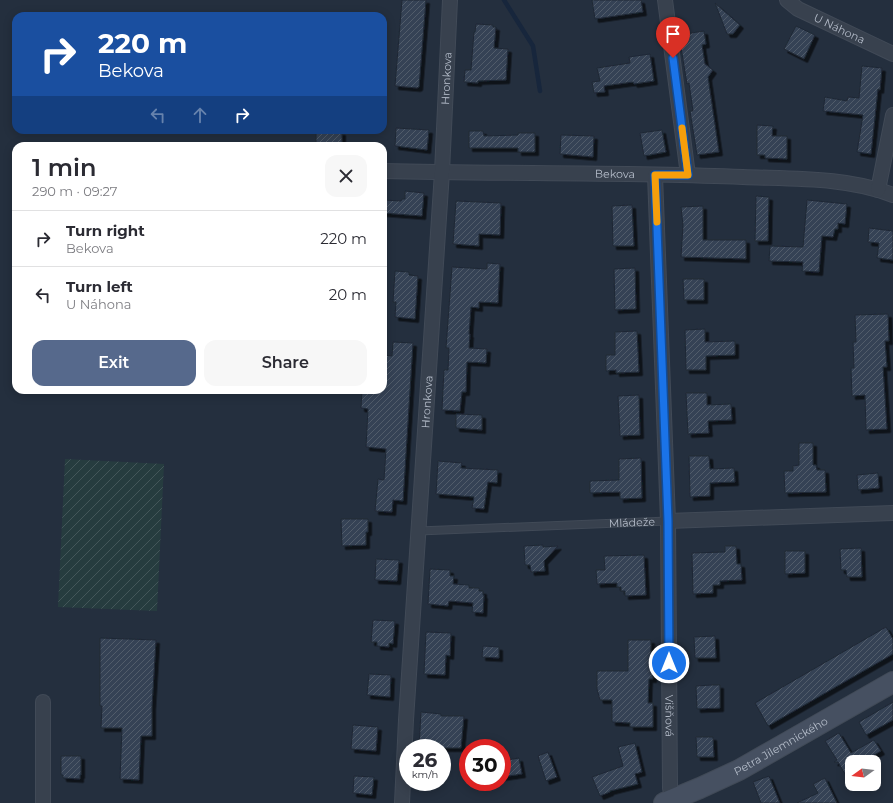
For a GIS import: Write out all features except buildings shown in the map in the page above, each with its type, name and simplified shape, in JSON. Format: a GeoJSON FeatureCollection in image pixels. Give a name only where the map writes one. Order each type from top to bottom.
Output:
{"type":"FeatureCollection","features":[{"type":"Feature","properties":{"kind":"street","name":"Hronkova"},"geometry":{"type":"LineString","coordinates":[[402,803],[406,720],[442,172],[450,0]]}},
{"type":"Feature","properties":{"kind":"street"},"geometry":{"type":"LineString","coordinates":[[665,0],[688,175]]}},
{"type":"Feature","properties":{"kind":"street","name":"U Náhona"},"geometry":{"type":"LineString","coordinates":[[787,0],[798,9],[893,54]]}},
{"type":"Feature","properties":{"kind":"street"},"geometry":{"type":"LineString","coordinates":[[878,190],[893,114]]}},
{"type":"Feature","properties":{"kind":"street","name":"Bekova"},"geometry":{"type":"LineString","coordinates":[[387,171],[688,175],[822,181],[878,190],[893,196]]}},
{"type":"Feature","properties":{"kind":"street","name":"Višňová"},"geometry":{"type":"LineString","coordinates":[[655,175],[668,521],[669,801]]}},
{"type":"Feature","properties":{"kind":"street","name":"Mládeže"},"geometry":{"type":"LineString","coordinates":[[668,521],[893,513]]}},
{"type":"Feature","properties":{"kind":"street","name":"Petra Jilemnického"},"geometry":{"type":"LineString","coordinates":[[669,801],[739,770],[893,682]]}},
{"type":"Feature","properties":{"kind":"street"},"geometry":{"type":"LineString","coordinates":[[43,702],[43,803]]}},
{"type":"Feature","properties":{"kind":"lane","name":"Mládeže"},"geometry":{"type":"LineString","coordinates":[[419,531],[668,521]]}},
{"type":"Feature","properties":{"kind":"green space"},"geometry":{"type":"Polygon","coordinates":[[[65,459],[164,464],[157,611],[58,607],[65,459]]]}},
{"type":"Feature","properties":{"kind":"waterway"},"geometry":{"type":"LineString","coordinates":[[504,0],[533,46],[540,91]]}},
{"type":"Feature","properties":{"kind":"slow traffic"},"geometry":{"type":"LineString","coordinates":[[657,222],[655,175],[688,175],[682,128]]}},
{"type":"Feature","properties":{"kind":"route"},"geometry":{"type":"LineString","coordinates":[[669,663],[668,521],[655,175],[688,175],[673,58]]}}]}
